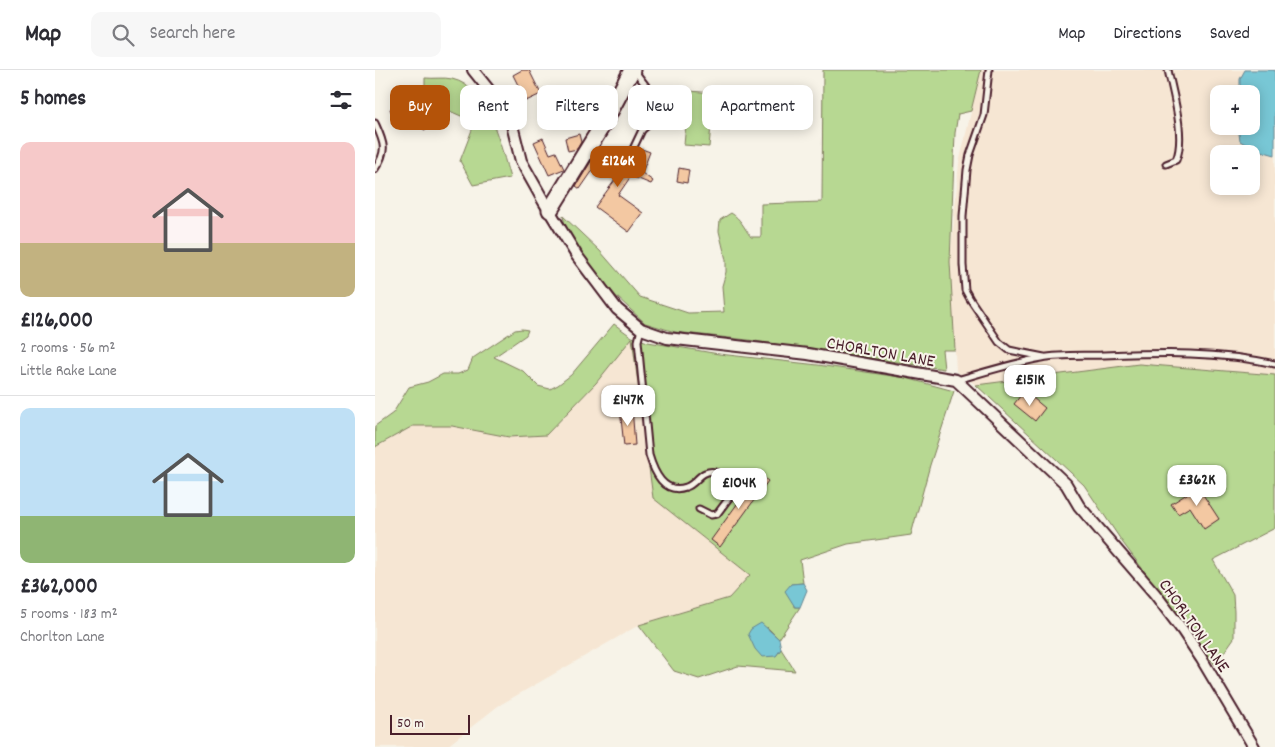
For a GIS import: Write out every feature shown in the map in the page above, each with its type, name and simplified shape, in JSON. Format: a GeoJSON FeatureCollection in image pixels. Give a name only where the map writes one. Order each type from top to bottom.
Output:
{"type":"FeatureCollection","features":[{"type":"Feature","properties":{"kind":"street","name":"CHORLTON LANE"},"geometry":{"type":"LineString","coordinates":[[473,70],[493,95],[512,125],[521,161],[577,256],[617,309],[641,329],[667,338],[808,354],[957,380],[1067,484],[1079,506],[1155,594],[1183,631],[1254,747]]}},
{"type":"Feature","properties":{"kind":"street"},"geometry":{"type":"LineString","coordinates":[[550,210],[633,70]]}},
{"type":"Feature","properties":{"kind":"lane"},"geometry":{"type":"LineString","coordinates":[[632,151],[642,130],[650,123],[655,113],[655,99],[633,70]]}},
{"type":"Feature","properties":{"kind":"lane"},"geometry":{"type":"LineString","coordinates":[[989,70],[984,115],[970,155],[967,170],[963,216],[965,290],[999,342],[1009,350],[1044,357]]}},
{"type":"Feature","properties":{"kind":"lane"},"geometry":{"type":"LineString","coordinates":[[1166,164],[1176,160],[1179,154],[1179,131],[1168,70]]}},
{"type":"Feature","properties":{"kind":"lane"},"geometry":{"type":"LineString","coordinates":[[375,123],[384,142],[384,152],[375,169]]}},
{"type":"Feature","properties":{"kind":"lane"},"geometry":{"type":"LineString","coordinates":[[641,329],[638,341],[649,456],[654,472],[659,480],[669,487],[677,489],[686,487],[705,473],[711,472],[719,474],[731,487],[732,494],[717,514],[711,515],[699,509]]}},
{"type":"Feature","properties":{"kind":"lane"},"geometry":{"type":"LineString","coordinates":[[957,380],[1044,357],[1176,353],[1209,354],[1246,358],[1275,364]]}},
{"type":"Feature","properties":{"kind":"shaded area"},"geometry":{"type":"Polygon","coordinates":[[[981,70],[1275,70],[1275,375],[1139,364],[976,385],[956,371],[950,262],[959,163],[981,70]]]}},
{"type":"Feature","properties":{"kind":"shaded area"},"geometry":{"type":"Polygon","coordinates":[[[632,337],[653,498],[750,575],[729,598],[639,625],[498,706],[446,747],[375,747],[375,447],[413,426],[452,426],[509,437],[546,435],[596,383],[632,337]]]}},
{"type":"Feature","properties":{"kind":"green space"},"geometry":{"type":"Polygon","coordinates":[[[823,70],[981,70],[971,111],[958,114],[955,133],[950,262],[955,350],[942,350],[944,369],[748,340],[675,332],[645,323],[616,296],[589,263],[566,229],[563,216],[600,251],[640,297],[688,313],[724,312],[722,286],[726,272],[726,260],[719,231],[720,220],[731,213],[740,221],[751,237],[761,237],[761,204],[822,202],[823,70]]]}},
{"type":"Feature","properties":{"kind":"green space"},"geometry":{"type":"Polygon","coordinates":[[[425,78],[446,78],[465,84],[460,85],[460,116],[450,111],[450,85],[425,85],[425,78]]]}},
{"type":"Feature","properties":{"kind":"green space"},"geometry":{"type":"Polygon","coordinates":[[[692,91],[702,92],[702,130],[711,130],[709,147],[684,145],[685,130],[692,130],[692,91]]]}},
{"type":"Feature","properties":{"kind":"green space"},"geometry":{"type":"Polygon","coordinates":[[[472,130],[495,130],[510,178],[473,185],[460,161],[472,130]]]}},
{"type":"Feature","properties":{"kind":"green space"},"geometry":{"type":"Polygon","coordinates":[[[614,324],[632,337],[648,342],[719,354],[818,365],[906,378],[954,391],[930,465],[911,535],[848,544],[800,560],[803,583],[791,584],[794,607],[800,607],[779,639],[767,627],[776,656],[781,649],[795,671],[738,666],[699,679],[674,671],[639,625],[729,598],[750,575],[653,498],[632,338],[596,383],[546,435],[509,437],[452,426],[413,426],[375,447],[375,426],[393,413],[409,387],[428,382],[443,374],[458,374],[468,370],[473,358],[515,330],[528,330],[526,335],[494,357],[523,371],[538,386],[550,389],[571,375],[614,324]]]}},
{"type":"Feature","properties":{"kind":"green space"},"geometry":{"type":"Polygon","coordinates":[[[1139,364],[1275,375],[1275,528],[1213,560],[1233,595],[1234,612],[1234,638],[1215,665],[1123,543],[1084,485],[976,385],[1139,364]]]}},
{"type":"Feature","properties":{"kind":"water"},"geometry":{"type":"Polygon","coordinates":[[[1245,70],[1275,70],[1275,155],[1260,151],[1260,145],[1247,145],[1240,141],[1239,135],[1260,135],[1260,85],[1240,85],[1240,79],[1245,70]]]}},
{"type":"Feature","properties":{"kind":"water"},"geometry":{"type":"Polygon","coordinates":[[[803,583],[807,590],[800,607],[795,607],[785,591],[791,584],[803,583]]]}},
{"type":"Feature","properties":{"kind":"water"},"geometry":{"type":"Polygon","coordinates":[[[761,623],[779,639],[781,649],[776,656],[762,657],[755,649],[748,634],[751,629],[761,623]]]}},
{"type":"Feature","properties":{"kind":"building"},"geometry":{"type":"Polygon","coordinates":[[[522,70],[529,70],[537,86],[537,96],[527,101],[527,85],[518,85],[513,75],[522,70]]]}},
{"type":"Feature","properties":{"kind":"building"},"geometry":{"type":"Polygon","coordinates":[[[579,134],[581,142],[577,149],[568,151],[565,138],[579,134]]]}},
{"type":"Feature","properties":{"kind":"building"},"geometry":{"type":"Polygon","coordinates":[[[543,138],[550,154],[556,152],[564,169],[549,175],[534,142],[543,138]]]}},
{"type":"Feature","properties":{"kind":"building"},"geometry":{"type":"Polygon","coordinates":[[[642,149],[650,152],[642,173],[653,181],[651,184],[631,176],[618,195],[643,213],[629,232],[595,207],[618,176],[598,163],[580,189],[576,186],[598,150],[612,160],[615,155],[635,168],[642,149]]]}},
{"type":"Feature","properties":{"kind":"building"},"geometry":{"type":"Polygon","coordinates":[[[679,168],[689,170],[687,183],[677,181],[679,168]]]}},
{"type":"Feature","properties":{"kind":"building"},"geometry":{"type":"Polygon","coordinates":[[[1021,395],[1030,402],[1033,398],[1045,408],[1035,421],[1014,404],[1021,395]]]}},
{"type":"Feature","properties":{"kind":"building"},"geometry":{"type":"Polygon","coordinates":[[[632,408],[635,445],[624,446],[620,409],[632,408]]]}},
{"type":"Feature","properties":{"kind":"building"},"geometry":{"type":"Polygon","coordinates":[[[759,474],[768,481],[720,547],[711,540],[759,474]]]}},
{"type":"Feature","properties":{"kind":"building"},"geometry":{"type":"Polygon","coordinates":[[[1198,487],[1219,519],[1204,529],[1190,507],[1178,514],[1171,504],[1198,487]]]}}]}
